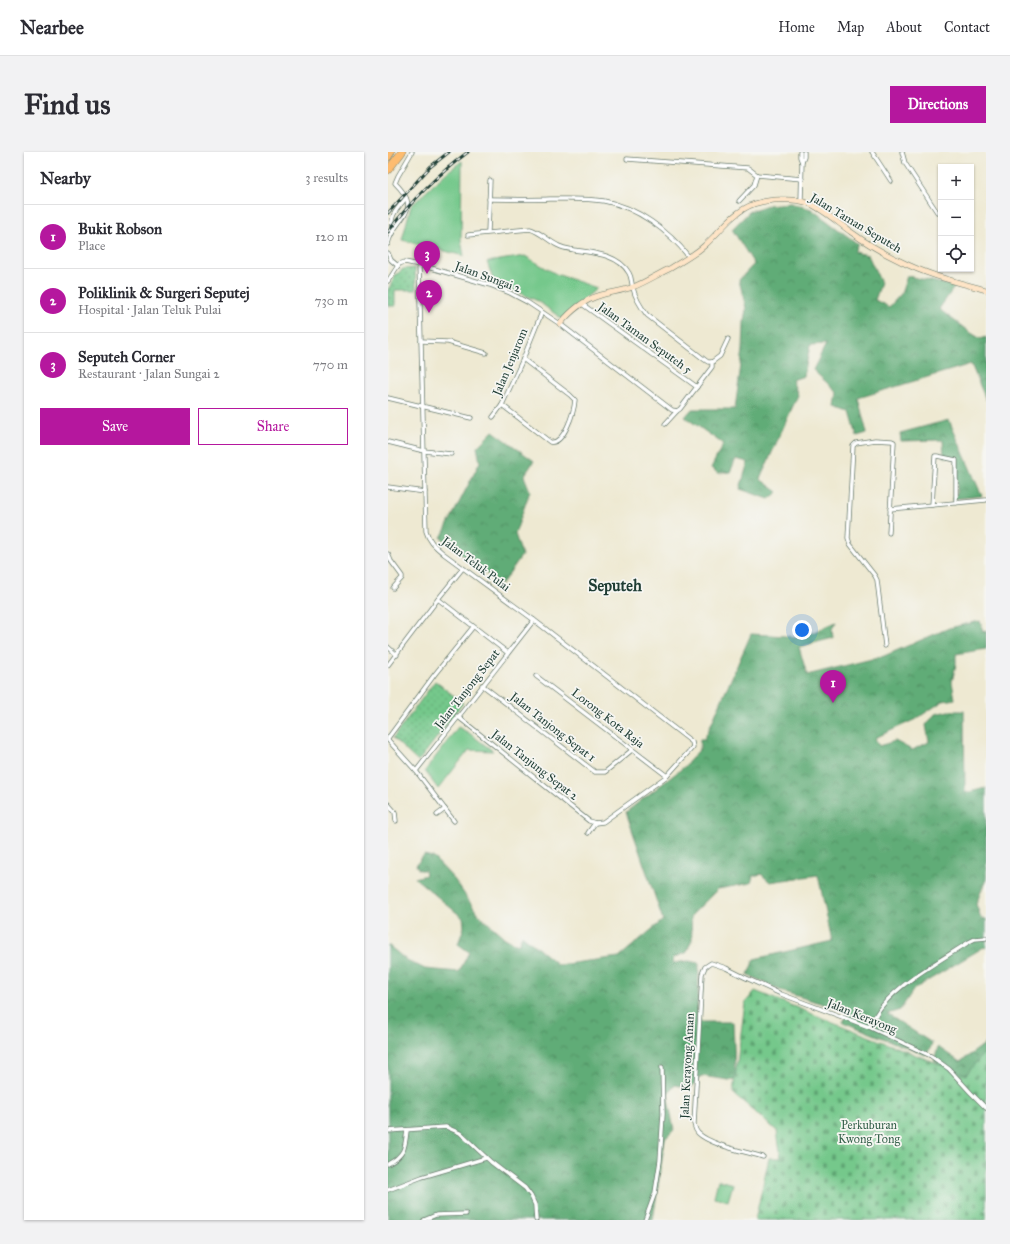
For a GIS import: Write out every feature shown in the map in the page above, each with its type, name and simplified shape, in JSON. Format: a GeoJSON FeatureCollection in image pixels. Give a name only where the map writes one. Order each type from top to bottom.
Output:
{"type":"FeatureCollection","features":[{"type":"Feature","properties":{"kind":"highway"},"geometry":{"type":"LineString","coordinates":[[388,157],[391,152]]}},
{"type":"Feature","properties":{"kind":"highway"},"geometry":{"type":"LineString","coordinates":[[388,166],[396,152]]}},
{"type":"Feature","properties":{"kind":"highway"},"geometry":{"type":"LineString","coordinates":[[388,170],[402,152]]}},
{"type":"Feature","properties":{"kind":"street"},"geometry":{"type":"LineString","coordinates":[[388,244],[392,233],[407,211],[408,201],[405,194],[395,183],[412,152]]}},
{"type":"Feature","properties":{"kind":"street"},"geometry":{"type":"LineString","coordinates":[[800,152],[802,162]]}},
{"type":"Feature","properties":{"kind":"street"},"geometry":{"type":"LineString","coordinates":[[801,201],[802,162],[804,152]]}},
{"type":"Feature","properties":{"kind":"street"},"geometry":{"type":"LineString","coordinates":[[872,152],[891,181]]}},
{"type":"Feature","properties":{"kind":"street"},"geometry":{"type":"LineString","coordinates":[[902,152],[905,163],[937,212]]}},
{"type":"Feature","properties":{"kind":"street"},"geometry":{"type":"LineString","coordinates":[[627,159],[748,168],[757,175],[802,179]]}},
{"type":"Feature","properties":{"kind":"street"},"geometry":{"type":"LineString","coordinates":[[739,201],[754,185],[757,175]]}},
{"type":"Feature","properties":{"kind":"street"},"geometry":{"type":"LineString","coordinates":[[488,232],[490,180]]}},
{"type":"Feature","properties":{"kind":"street"},"geometry":{"type":"LineString","coordinates":[[392,233],[392,217],[406,198]]}},
{"type":"Feature","properties":{"kind":"street"},"geometry":{"type":"LineString","coordinates":[[489,199],[581,199],[605,201],[633,210],[652,222],[682,247],[689,257]]}},
{"type":"Feature","properties":{"kind":"street","name":"Jalan Taman Seputeh"},"geometry":{"type":"LineString","coordinates":[[560,324],[570,313],[587,300],[601,295],[616,293],[632,287],[689,257],[703,247],[728,221],[741,211],[753,204],[767,201],[801,201],[809,204],[819,209],[863,240],[922,272],[986,290]]}},
{"type":"Feature","properties":{"kind":"street"},"geometry":{"type":"LineString","coordinates":[[468,235],[530,229],[536,231],[559,247],[607,256],[616,260],[626,269],[632,280],[632,287],[641,308],[650,318],[705,360],[712,362],[720,356],[728,339]]}},
{"type":"Feature","properties":{"kind":"street"},"geometry":{"type":"LineString","coordinates":[[388,253],[391,260],[398,266],[388,281]]}},
{"type":"Feature","properties":{"kind":"street","name":"Jalan Sungai 2"},"geometry":{"type":"LineString","coordinates":[[398,266],[402,262],[420,264],[490,285],[527,302],[560,324]]}},
{"type":"Feature","properties":{"kind":"street","name":"Jalan Teluk Pulai"},"geometry":{"type":"LineString","coordinates":[[420,264],[426,531],[428,538],[463,568],[534,620],[692,742],[692,749],[667,776]]}},
{"type":"Feature","properties":{"kind":"street","name":"Jalan Taman Seputeh 5"},"geometry":{"type":"LineString","coordinates":[[582,304],[697,388]]}},
{"type":"Feature","properties":{"kind":"street","name":"Jalan Jenjarom"},"geometry":{"type":"LineString","coordinates":[[493,417],[502,405],[542,312]]}},
{"type":"Feature","properties":{"kind":"street"},"geometry":{"type":"LineString","coordinates":[[560,324],[672,410],[677,411]]}},
{"type":"Feature","properties":{"kind":"street"},"geometry":{"type":"LineString","coordinates":[[422,341],[448,342],[486,353]]}},
{"type":"Feature","properties":{"kind":"street"},"geometry":{"type":"LineString","coordinates":[[502,405],[550,442],[554,443],[558,441],[563,434],[570,419],[575,400],[523,359]]}},
{"type":"Feature","properties":{"kind":"street"},"geometry":{"type":"LineString","coordinates":[[666,424],[680,409],[712,368],[712,362]]}},
{"type":"Feature","properties":{"kind":"street"},"geometry":{"type":"LineString","coordinates":[[388,398],[472,418]]}},
{"type":"Feature","properties":{"kind":"street"},"geometry":{"type":"LineString","coordinates":[[885,646],[875,576],[848,541],[853,446],[856,443],[875,440],[894,442],[889,533]]}},
{"type":"Feature","properties":{"kind":"street"},"geometry":{"type":"LineString","coordinates":[[388,442],[424,451],[451,454]]}},
{"type":"Feature","properties":{"kind":"street"},"geometry":{"type":"LineString","coordinates":[[932,505],[935,456],[956,460],[956,503]]}},
{"type":"Feature","properties":{"kind":"street"},"geometry":{"type":"LineString","coordinates":[[388,488],[426,492]]}},
{"type":"Feature","properties":{"kind":"street"},"geometry":{"type":"LineString","coordinates":[[890,509],[986,500]]}},
{"type":"Feature","properties":{"kind":"street"},"geometry":{"type":"LineString","coordinates":[[388,554],[402,576],[393,588]]}},
{"type":"Feature","properties":{"kind":"street"},"geometry":{"type":"LineString","coordinates":[[388,665],[463,568]]}},
{"type":"Feature","properties":{"kind":"street"},"geometry":{"type":"LineString","coordinates":[[438,599],[508,653]]}},
{"type":"Feature","properties":{"kind":"street","name":"Jalan Tanjong Sepat"},"geometry":{"type":"LineString","coordinates":[[416,771],[534,620]]}},
{"type":"Feature","properties":{"kind":"street"},"geometry":{"type":"LineString","coordinates":[[454,822],[416,771],[388,739],[435,674],[473,626]]}},
{"type":"Feature","properties":{"kind":"street"},"geometry":{"type":"LineString","coordinates":[[388,647],[397,654]]}},
{"type":"Feature","properties":{"kind":"street","name":"Lorong Kota Raja"},"geometry":{"type":"LineString","coordinates":[[536,676],[667,776]]}},
{"type":"Feature","properties":{"kind":"street","name":"Jalan Tanjong Sepat 1"},"geometry":{"type":"LineString","coordinates":[[482,685],[596,772],[604,772],[632,750]]}},
{"type":"Feature","properties":{"kind":"street","name":"Jalan Tanjung Sepat 2"},"geometry":{"type":"LineString","coordinates":[[458,716],[589,821],[595,823]]}},
{"type":"Feature","properties":{"kind":"street"},"geometry":{"type":"LineString","coordinates":[[588,833],[595,823],[603,822],[667,776]]}},
{"type":"Feature","properties":{"kind":"street"},"geometry":{"type":"LineString","coordinates":[[388,804],[395,812],[396,821]]}},
{"type":"Feature","properties":{"kind":"street"},"geometry":{"type":"LineString","coordinates":[[437,815],[445,809]]}},
{"type":"Feature","properties":{"kind":"street"},"geometry":{"type":"LineString","coordinates":[[869,1027],[882,1006],[916,976],[975,939],[986,938]]}},
{"type":"Feature","properties":{"kind":"street","name":"Jalan Kerayong Aman"},"geometry":{"type":"LineString","coordinates":[[716,964],[708,964],[704,967],[702,974],[694,1124],[695,1129],[698,1134],[710,1140],[730,1148],[763,1157]]}},
{"type":"Feature","properties":{"kind":"street","name":"Jalan Kerayong"},"geometry":{"type":"LineString","coordinates":[[716,964],[781,994],[869,1027],[939,1061],[949,1069],[986,1108]]}},
{"type":"Feature","properties":{"kind":"street"},"geometry":{"type":"LineString","coordinates":[[645,1220],[655,1193],[660,1161],[663,1114],[662,1067]]}},
{"type":"Feature","properties":{"kind":"street"},"geometry":{"type":"LineString","coordinates":[[388,1131],[446,1127],[460,1133],[486,1158],[526,1188],[535,1205],[536,1220]]}},
{"type":"Feature","properties":{"kind":"street"},"geometry":{"type":"LineString","coordinates":[[388,1164],[400,1156],[404,1149],[407,1130]]}},
{"type":"Feature","properties":{"kind":"street"},"geometry":{"type":"LineString","coordinates":[[388,1190],[422,1177],[486,1158]]}},
{"type":"Feature","properties":{"kind":"street"},"geometry":{"type":"LineString","coordinates":[[424,1220],[436,1216],[466,1214]]}},
{"type":"Feature","properties":{"kind":"green space"},"geometry":{"type":"Polygon","coordinates":[[[462,161],[461,240],[464,256],[402,240],[411,206],[446,173],[462,161]]]}},
{"type":"Feature","properties":{"kind":"green space"},"geometry":{"type":"Polygon","coordinates":[[[790,203],[811,209],[858,244],[854,252],[868,255],[881,283],[875,300],[889,307],[901,294],[907,276],[955,286],[939,309],[981,339],[986,337],[986,400],[971,364],[858,398],[867,433],[857,436],[850,412],[836,407],[838,393],[813,370],[826,344],[810,345],[804,376],[792,380],[798,395],[760,479],[778,492],[769,499],[740,489],[748,462],[736,459],[730,472],[718,473],[711,468],[723,444],[685,417],[692,409],[735,409],[743,350],[746,308],[739,280],[754,264],[732,229],[750,211],[768,205],[790,203]]]}},
{"type":"Feature","properties":{"kind":"green space"},"geometry":{"type":"Polygon","coordinates":[[[525,256],[556,274],[597,288],[562,319],[538,301],[494,282],[487,262],[525,256]]]}},
{"type":"Feature","properties":{"kind":"green space"},"geometry":{"type":"Polygon","coordinates":[[[415,268],[416,290],[395,290],[395,306],[388,306],[388,290],[396,275],[403,269],[415,268]]]}},
{"type":"Feature","properties":{"kind":"green space"},"geometry":{"type":"Polygon","coordinates":[[[949,420],[982,496],[952,499],[957,493],[957,458],[944,457],[943,440],[901,441],[900,433],[949,420]]]}},
{"type":"Feature","properties":{"kind":"green space"},"geometry":{"type":"Polygon","coordinates":[[[493,431],[534,461],[524,476],[530,491],[515,534],[522,555],[501,585],[441,538],[480,462],[477,447],[493,431]]]}},
{"type":"Feature","properties":{"kind":"green space"},"geometry":{"type":"Polygon","coordinates":[[[980,621],[983,632],[986,631],[986,649],[956,654],[956,664],[952,682],[955,699],[943,701],[916,719],[875,738],[879,746],[895,741],[912,750],[929,742],[926,725],[935,714],[948,711],[964,711],[965,793],[986,788],[986,879],[976,904],[981,918],[986,919],[986,948],[984,947],[914,989],[900,1010],[887,1014],[932,1043],[930,1049],[925,1055],[843,1022],[849,1012],[784,992],[748,975],[754,959],[832,941],[818,875],[770,882],[761,874],[753,876],[751,883],[718,889],[691,916],[692,940],[686,953],[674,957],[673,963],[689,961],[699,963],[697,1022],[733,1022],[735,1071],[743,1082],[701,1076],[691,1088],[675,1085],[667,1094],[674,1130],[665,1139],[653,1220],[388,1220],[388,945],[405,959],[425,969],[459,972],[469,952],[458,944],[464,927],[463,918],[415,878],[426,875],[425,870],[419,870],[416,865],[424,855],[433,857],[454,879],[478,914],[505,938],[518,945],[522,935],[558,965],[619,957],[663,920],[626,812],[684,767],[700,749],[700,739],[704,739],[709,729],[751,634],[803,637],[836,622],[832,629],[833,638],[799,647],[807,675],[884,656],[949,628],[980,621]]]}},
{"type":"Feature","properties":{"kind":"green space"},"geometry":{"type":"Polygon","coordinates":[[[435,681],[463,703],[418,762],[393,738],[435,681]]]}},
{"type":"Feature","properties":{"kind":"green space"},"geometry":{"type":"Polygon","coordinates":[[[458,727],[469,733],[493,751],[469,750],[438,789],[425,771],[458,727]]]}},
{"type":"Feature","properties":{"kind":"green space","name":"Perkuburan Kwong Tong"},"geometry":{"type":"Polygon","coordinates":[[[755,991],[966,1075],[986,1050],[986,1220],[755,1220],[769,1158],[781,1158],[777,1131],[733,1093],[745,1003],[755,991]]]}},
{"type":"Feature","properties":{"kind":"green space"},"geometry":{"type":"Polygon","coordinates":[[[986,1043],[986,1061],[974,1071],[958,1077],[934,1060],[938,1047],[960,1062],[986,1043]]]}},
{"type":"Feature","properties":{"kind":"green space"},"geometry":{"type":"Polygon","coordinates":[[[718,1180],[733,1184],[728,1201],[714,1197],[718,1180]]]}},
{"type":"Feature","properties":{"kind":"railway"},"geometry":{"type":"LineString","coordinates":[[388,213],[430,167],[449,152]]}},
{"type":"Feature","properties":{"kind":"railway"},"geometry":{"type":"LineString","coordinates":[[388,232],[425,189],[468,152]]}},
{"type":"Feature","properties":{"kind":"place","name":"Seputeh Corner"},"geometry":{"type":"Point","coordinates":[427,274]}},
{"type":"Feature","properties":{"kind":"place","name":"Poliklinik & Surgeri Seputej"},"geometry":{"type":"Point","coordinates":[429,313]}},
{"type":"Feature","properties":{"kind":"place","name":"Bukit Robson"},"geometry":{"type":"Point","coordinates":[833,703]}},
{"type":"Feature","properties":{"kind":"district","name":"Seputeh"},"geometry":{"type":"Point","coordinates":[615,585]}}]}
